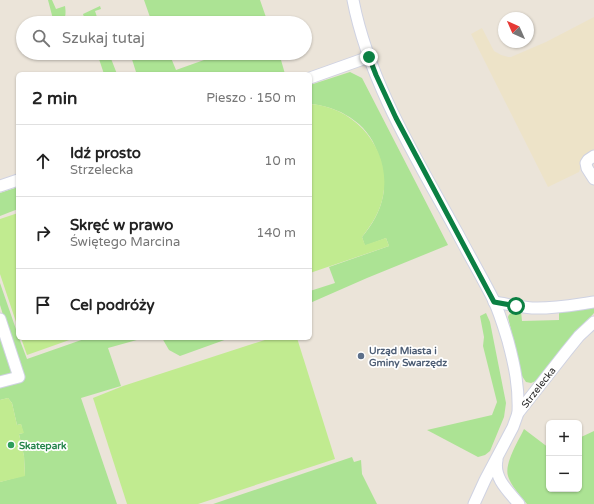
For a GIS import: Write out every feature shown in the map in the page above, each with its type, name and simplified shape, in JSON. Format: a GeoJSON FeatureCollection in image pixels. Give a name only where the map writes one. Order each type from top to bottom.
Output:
{"type":"FeatureCollection","features":[{"type":"Feature","properties":{"kind":"street"},"geometry":{"type":"LineString","coordinates":[[353,0],[359,27],[369,57],[396,118],[494,302],[505,330],[516,372],[519,398],[518,413]]}},
{"type":"Feature","properties":{"kind":"street"},"geometry":{"type":"LineString","coordinates":[[312,77],[369,57]]}},
{"type":"Feature","properties":{"kind":"street"},"geometry":{"type":"LineString","coordinates":[[594,156],[586,163],[587,168],[594,179]]}},
{"type":"Feature","properties":{"kind":"street"},"geometry":{"type":"LineString","coordinates":[[0,186],[16,181]]}},
{"type":"Feature","properties":{"kind":"street"},"geometry":{"type":"LineString","coordinates":[[494,302],[516,306],[546,308],[594,302]]}},
{"type":"Feature","properties":{"kind":"street"},"geometry":{"type":"LineString","coordinates":[[0,319],[18,377],[0,382]]}},
{"type":"Feature","properties":{"kind":"street","name":"Strzelecka"},"geometry":{"type":"LineString","coordinates":[[474,504],[513,427],[518,413],[566,352],[594,322]]}},
{"type":"Feature","properties":{"kind":"street"},"geometry":{"type":"LineString","coordinates":[[498,458],[496,467],[498,476],[519,504]]}},
{"type":"Feature","properties":{"kind":"shaded area"},"geometry":{"type":"Polygon","coordinates":[[[594,17],[594,152],[583,160],[579,172],[548,187],[471,34],[482,28],[494,51],[508,57],[546,42],[594,17]]]}},
{"type":"Feature","properties":{"kind":"green space"},"geometry":{"type":"Polygon","coordinates":[[[48,0],[52,0],[56,9],[65,6],[65,16],[52,16],[48,0]]]}},
{"type":"Feature","properties":{"kind":"green space"},"geometry":{"type":"Polygon","coordinates":[[[144,0],[260,0],[266,16],[150,16],[144,0]]]}},
{"type":"Feature","properties":{"kind":"green space"},"geometry":{"type":"Polygon","coordinates":[[[100,6],[101,9],[95,11],[97,16],[84,16],[83,14],[100,6]]]}},
{"type":"Feature","properties":{"kind":"green space"},"geometry":{"type":"Polygon","coordinates":[[[99,60],[112,60],[116,72],[103,72],[99,60]]]}},
{"type":"Feature","properties":{"kind":"green space"},"geometry":{"type":"Polygon","coordinates":[[[132,60],[172,60],[176,70],[204,60],[281,60],[284,72],[136,72],[132,60]]]}},
{"type":"Feature","properties":{"kind":"green space"},"geometry":{"type":"Polygon","coordinates":[[[350,72],[362,78],[448,245],[312,302],[312,290],[335,283],[329,267],[389,246],[386,238],[365,246],[362,237],[378,213],[384,193],[384,182],[377,151],[373,141],[367,132],[351,118],[331,108],[312,104],[312,84],[350,72]]]}},
{"type":"Feature","properties":{"kind":"green space"},"geometry":{"type":"Polygon","coordinates":[[[312,104],[327,107],[342,113],[356,122],[376,147],[382,163],[384,179],[383,196],[375,218],[362,237],[365,245],[386,238],[389,246],[312,272],[312,104]]]}},
{"type":"Feature","properties":{"kind":"green space"},"geometry":{"type":"Polygon","coordinates":[[[16,188],[16,210],[0,216],[0,193],[16,188]]]}},
{"type":"Feature","properties":{"kind":"green space"},"geometry":{"type":"Polygon","coordinates":[[[16,214],[16,322],[0,274],[0,219],[16,214]]]}},
{"type":"Feature","properties":{"kind":"green space"},"geometry":{"type":"Polygon","coordinates":[[[0,283],[16,329],[16,340],[20,340],[27,359],[81,340],[137,340],[108,348],[121,386],[81,398],[117,504],[0,504],[0,482],[25,475],[24,456],[19,434],[23,433],[21,424],[17,425],[12,403],[8,398],[0,400],[0,337],[11,372],[20,370],[0,305],[0,283]]]}},
{"type":"Feature","properties":{"kind":"green space"},"geometry":{"type":"Polygon","coordinates":[[[594,306],[594,313],[571,338],[536,381],[531,383],[526,382],[522,376],[508,317],[509,315],[513,312],[521,311],[522,321],[559,320],[559,310],[594,306]]]}},
{"type":"Feature","properties":{"kind":"green space"},"geometry":{"type":"Polygon","coordinates":[[[486,313],[490,322],[506,403],[504,417],[490,451],[485,455],[478,457],[427,430],[492,415],[497,402],[483,346],[484,337],[480,316],[486,313]]]}},
{"type":"Feature","properties":{"kind":"green space"},"geometry":{"type":"Polygon","coordinates":[[[22,340],[69,340],[27,355],[22,340]]]}},
{"type":"Feature","properties":{"kind":"green space"},"geometry":{"type":"Polygon","coordinates":[[[163,340],[224,340],[180,356],[169,350],[163,340]]]}},
{"type":"Feature","properties":{"kind":"green space"},"geometry":{"type":"Polygon","coordinates":[[[265,340],[298,340],[335,459],[198,504],[127,504],[93,398],[123,386],[265,340]]]}},
{"type":"Feature","properties":{"kind":"green space","name":"Skatepark"},"geometry":{"type":"Polygon","coordinates":[[[8,398],[12,403],[17,425],[21,424],[24,433],[19,434],[24,456],[25,476],[0,482],[0,400],[8,398]]]}},
{"type":"Feature","properties":{"kind":"green space"},"geometry":{"type":"Polygon","coordinates":[[[524,429],[546,446],[546,492],[582,492],[582,437],[594,431],[594,504],[527,504],[511,483],[507,471],[510,458],[524,429]]]}},
{"type":"Feature","properties":{"kind":"green space"},"geometry":{"type":"Polygon","coordinates":[[[352,457],[354,462],[361,460],[362,474],[377,504],[213,504],[352,457]]]}},
{"type":"Feature","properties":{"kind":"place","name":"Urząd Miasta i Gminy Swarzędz"},"geometry":{"type":"Point","coordinates":[361,356]}},
{"type":"Feature","properties":{"kind":"place","name":"Skatepark"},"geometry":{"type":"Point","coordinates":[11,445]}},
{"type":"Feature","properties":{"kind":"route"},"geometry":{"type":"LineString","coordinates":[[369,57],[385,96],[407,140],[494,302],[516,306]]}}]}
